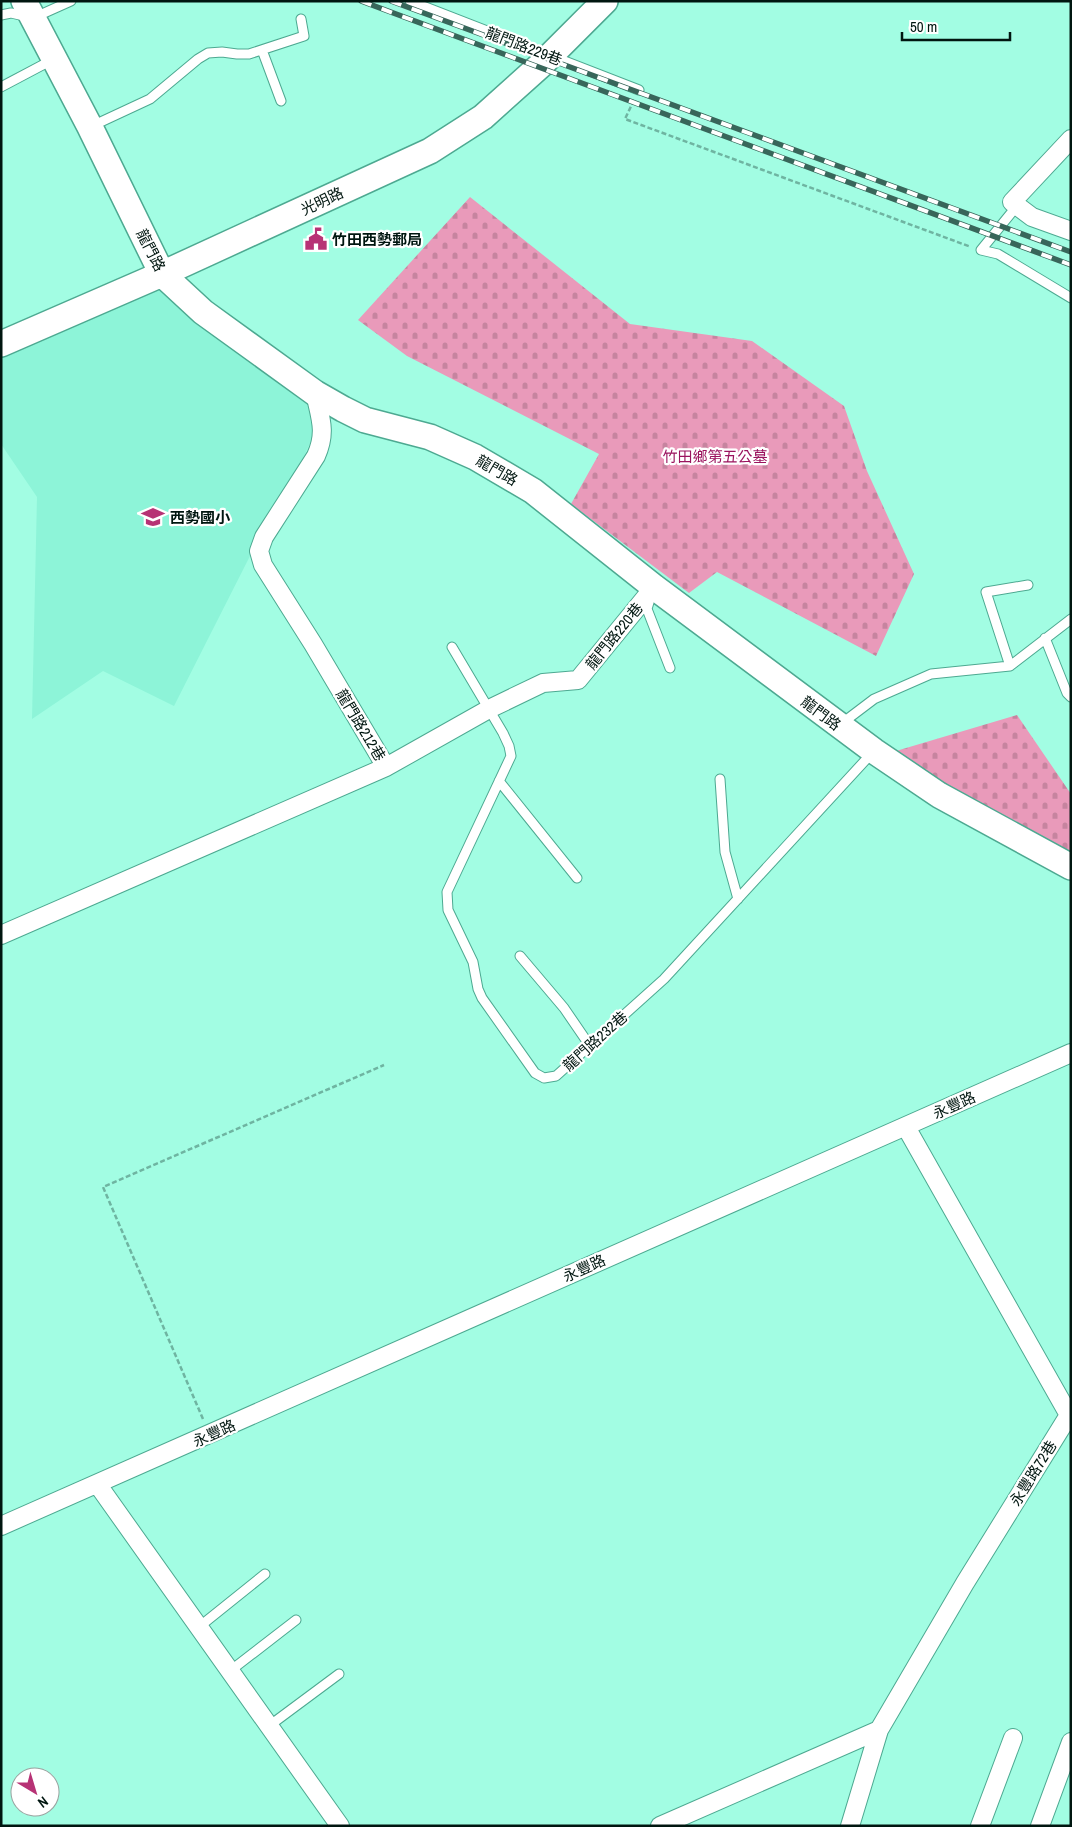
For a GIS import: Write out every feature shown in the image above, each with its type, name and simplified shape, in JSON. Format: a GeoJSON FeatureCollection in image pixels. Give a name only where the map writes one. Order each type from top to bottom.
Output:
{"type":"FeatureCollection","features":[{"type":"Feature","properties":{"kind":"street","name":"光明路"},"geometry":{"type":"LineString","coordinates":[[1,344],[162,274],[430,151],[483,117],[550,56],[605,1]]}},
{"type":"Feature","properties":{"kind":"street","name":"龍門路"},"geometry":{"type":"LineString","coordinates":[[28,10],[90,127],[162,274],[203,312],[315,393],[365,420],[430,437],[475,457],[533,492],[654,587],[874,751],[938,795],[1071,867]]}},
{"type":"Feature","properties":{"kind":"street"},"geometry":{"type":"LineString","coordinates":[[1071,139],[1012,202],[1016,207],[1032,217],[1071,231]]}},
{"type":"Feature","properties":{"kind":"street","name":"龍門路212巷"},"geometry":{"type":"LineString","coordinates":[[1,935],[386,767],[313,644],[262,565],[260,551],[264,537],[316,456],[322,443],[323,430],[315,393]]}},
{"type":"Feature","properties":{"kind":"street","name":"龍門路220巷"},"geometry":{"type":"LineString","coordinates":[[386,767],[488,709],[543,683],[578,680],[654,587]]}},
{"type":"Feature","properties":{"kind":"street","name":"永豐路"},"geometry":{"type":"LineString","coordinates":[[1,1526],[98,1485],[1071,1053]]}},
{"type":"Feature","properties":{"kind":"street","name":"永豐路72巷"},"geometry":{"type":"LineString","coordinates":[[850,1826],[879,1730],[965,1583],[1069,1415],[906,1126]]}},
{"type":"Feature","properties":{"kind":"street"},"geometry":{"type":"LineString","coordinates":[[98,1485],[340,1826]]}},
{"type":"Feature","properties":{"kind":"street"},"geometry":{"type":"LineString","coordinates":[[660,1826],[879,1730]]}},
{"type":"Feature","properties":{"kind":"street"},"geometry":{"type":"LineString","coordinates":[[980,1826],[1013,1738]]}},
{"type":"Feature","properties":{"kind":"street"},"geometry":{"type":"LineString","coordinates":[[1040,1826],[1071,1742]]}},
{"type":"Feature","properties":{"kind":"lane"},"geometry":{"type":"LineString","coordinates":[[1,15],[70,1]]}},
{"type":"Feature","properties":{"kind":"lane","name":"龍門路229巷"},"geometry":{"type":"LineString","coordinates":[[410,1],[639,90]]}},
{"type":"Feature","properties":{"kind":"lane"},"geometry":{"type":"LineString","coordinates":[[90,127],[150,99],[198,59],[208,53],[249,54],[304,36],[301,19]]}},
{"type":"Feature","properties":{"kind":"lane"},"geometry":{"type":"LineString","coordinates":[[262,50],[281,101]]}},
{"type":"Feature","properties":{"kind":"lane"},"geometry":{"type":"LineString","coordinates":[[1,87],[54,59]]}},
{"type":"Feature","properties":{"kind":"lane"},"geometry":{"type":"LineString","coordinates":[[1016,207],[982,250],[998,254],[1071,298]]}},
{"type":"Feature","properties":{"kind":"lane"},"geometry":{"type":"LineString","coordinates":[[1010,666],[986,592],[1028,585]]}},
{"type":"Feature","properties":{"kind":"lane"},"geometry":{"type":"LineString","coordinates":[[654,587],[647,609],[670,668]]}},
{"type":"Feature","properties":{"kind":"lane"},"geometry":{"type":"LineString","coordinates":[[839,726],[874,699],[931,674],[1010,666],[1071,619]]}},
{"type":"Feature","properties":{"kind":"lane"},"geometry":{"type":"LineString","coordinates":[[1045,638],[1066,693],[1071,696]]}},
{"type":"Feature","properties":{"kind":"lane"},"geometry":{"type":"LineString","coordinates":[[452,647],[510,746],[510,756],[499,781],[577,878]]}},
{"type":"Feature","properties":{"kind":"lane","name":"龍門路232巷"},"geometry":{"type":"LineString","coordinates":[[499,781],[447,892],[448,910],[473,962],[478,989],[482,998],[535,1073],[544,1078],[556,1076],[664,979],[874,751]]}},
{"type":"Feature","properties":{"kind":"lane"},"geometry":{"type":"LineString","coordinates":[[720,779],[725,852],[738,899]]}},
{"type":"Feature","properties":{"kind":"lane"},"geometry":{"type":"LineString","coordinates":[[520,956],[564,1008],[590,1046]]}},
{"type":"Feature","properties":{"kind":"lane"},"geometry":{"type":"LineString","coordinates":[[198,1627],[265,1574]]}},
{"type":"Feature","properties":{"kind":"lane"},"geometry":{"type":"LineString","coordinates":[[230,1671],[296,1620]]}},
{"type":"Feature","properties":{"kind":"lane"},"geometry":{"type":"LineString","coordinates":[[269,1726],[339,1674]]}},
{"type":"Feature","properties":{"kind":"path"},"geometry":{"type":"LineString","coordinates":[[639,90],[625,119],[977,249]]}},
{"type":"Feature","properties":{"kind":"path"},"geometry":{"type":"LineString","coordinates":[[210,1434],[103,1187],[384,1065]]}},
{"type":"Feature","properties":{"kind":"shaded area","name":"西勢國小"},"geometry":{"type":"Polygon","coordinates":[[[162,286],[307,397],[315,433],[303,458],[257,537],[251,554],[174,706],[103,671],[32,719],[37,497],[1,444],[1,352],[162,286]]]}},
{"type":"Feature","properties":{"kind":"green space","name":"竹田鄉第五公墓"},"geometry":{"type":"Polygon","coordinates":[[[470,197],[630,324],[752,341],[844,406],[867,471],[914,574],[876,656],[717,572],[689,593],[571,504],[599,454],[407,356],[358,320],[470,197]]]}},
{"type":"Feature","properties":{"kind":"green space"},"geometry":{"type":"Polygon","coordinates":[[[1017,715],[1071,794],[1071,857],[929,775],[896,751],[1017,715]]]}},
{"type":"Feature","properties":{"kind":"railway"},"geometry":{"type":"LineString","coordinates":[[361,1],[1071,265]]}},
{"type":"Feature","properties":{"kind":"railway"},"geometry":{"type":"LineString","coordinates":[[391,1],[1071,252]]}},
{"type":"Feature","properties":{"kind":"place","name":"竹田西勢郵局"},"geometry":{"type":"Point","coordinates":[316,239]}},
{"type":"Feature","properties":{"kind":"place","name":"西勢國小"},"geometry":{"type":"Point","coordinates":[153,517]}}]}
